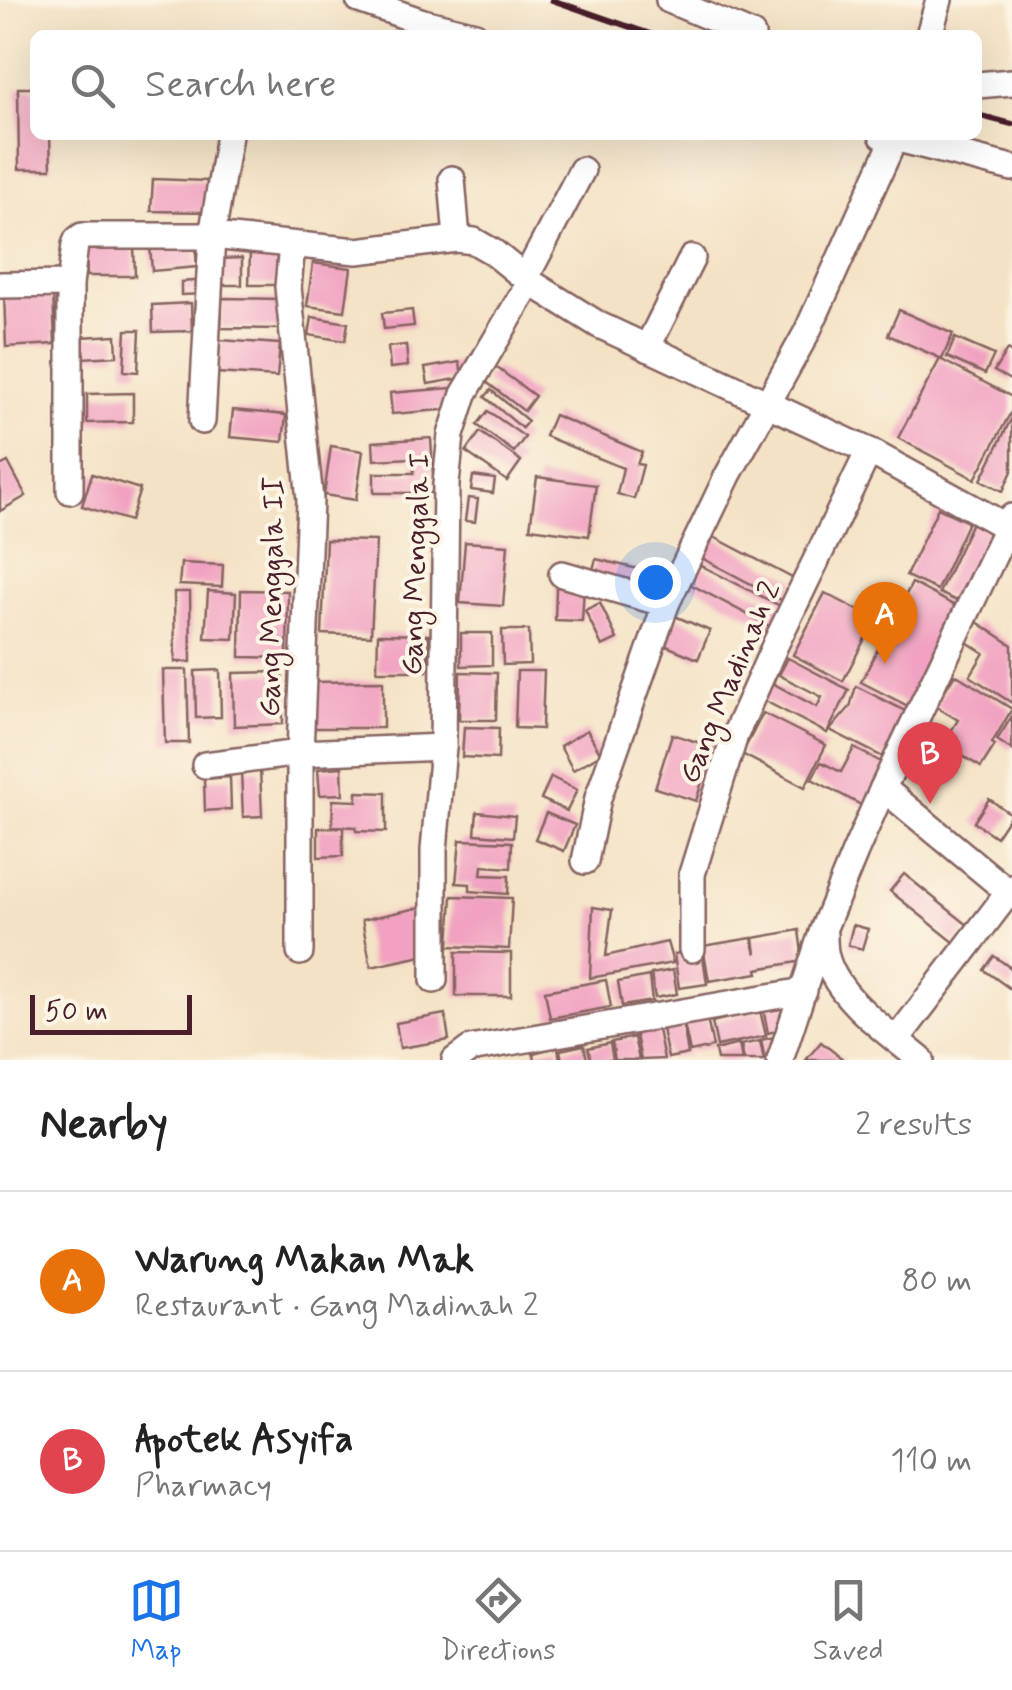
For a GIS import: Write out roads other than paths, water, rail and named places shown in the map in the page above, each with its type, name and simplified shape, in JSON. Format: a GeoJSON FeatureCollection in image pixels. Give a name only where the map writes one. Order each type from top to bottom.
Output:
{"type":"FeatureCollection","features":[{"type":"Feature","properties":{"kind":"street"},"geometry":{"type":"LineString","coordinates":[[359,0],[455,30]]}},
{"type":"Feature","properties":{"kind":"street"},"geometry":{"type":"LineString","coordinates":[[669,0],[740,30]]}},
{"type":"Feature","properties":{"kind":"street"},"geometry":{"type":"LineString","coordinates":[[930,30],[939,0]]}},
{"type":"Feature","properties":{"kind":"street"},"geometry":{"type":"LineString","coordinates":[[982,85],[1012,82]]}},
{"type":"Feature","properties":{"kind":"street"},"geometry":{"type":"LineString","coordinates":[[202,421],[212,236],[228,140]]}},
{"type":"Feature","properties":{"kind":"street"},"geometry":{"type":"LineString","coordinates":[[586,861],[598,798],[666,604],[728,475],[807,332],[889,140]]}},
{"type":"Feature","properties":{"kind":"street"},"geometry":{"type":"LineString","coordinates":[[906,140],[1012,168]]}},
{"type":"Feature","properties":{"kind":"street","name":"Gang Menggala I"},"geometry":{"type":"LineString","coordinates":[[434,980],[434,850],[443,747],[446,484],[451,435],[464,394],[528,280],[582,170]]}},
{"type":"Feature","properties":{"kind":"street"},"geometry":{"type":"LineString","coordinates":[[452,179],[457,238]]}},
{"type":"Feature","properties":{"kind":"street"},"geometry":{"type":"LineString","coordinates":[[70,491],[70,284],[76,240],[82,236],[212,236],[356,251],[457,238],[474,241],[493,252],[528,280],[600,325],[1010,522],[883,788],[823,930],[780,1060]]}},
{"type":"Feature","properties":{"kind":"street","name":"Gang Menggala II"},"geometry":{"type":"LineString","coordinates":[[292,245],[288,287],[310,500],[300,753],[300,952]]}},
{"type":"Feature","properties":{"kind":"street"},"geometry":{"type":"LineString","coordinates":[[647,348],[692,258]]}},
{"type":"Feature","properties":{"kind":"street"},"geometry":{"type":"LineString","coordinates":[[0,285],[70,284]]}},
{"type":"Feature","properties":{"kind":"street","name":"Gang Madinah 2"},"geometry":{"type":"LineString","coordinates":[[692,949],[692,874],[735,735],[869,451]]}},
{"type":"Feature","properties":{"kind":"street"},"geometry":{"type":"LineString","coordinates":[[562,574],[666,604]]}},
{"type":"Feature","properties":{"kind":"street"},"geometry":{"type":"LineString","coordinates":[[204,765],[300,753],[443,747]]}},
{"type":"Feature","properties":{"kind":"street"},"geometry":{"type":"LineString","coordinates":[[883,788],[1011,892],[897,1039]]}},
{"type":"Feature","properties":{"kind":"street"},"geometry":{"type":"LineString","coordinates":[[823,930],[826,958],[835,979],[862,1010],[922,1060]]}},
{"type":"Feature","properties":{"kind":"street"},"geometry":{"type":"LineString","coordinates":[[454,1060],[470,1049],[804,991]]}},
{"type":"Feature","properties":{"kind":"railway"},"geometry":{"type":"LineString","coordinates":[[552,0],[639,30]]}},
{"type":"Feature","properties":{"kind":"railway"},"geometry":{"type":"LineString","coordinates":[[982,116],[1012,124]]}},
{"type":"Feature","properties":{"kind":"place","name":"Warung Makan Mak"},"geometry":{"type":"Point","coordinates":[885,664]}},
{"type":"Feature","properties":{"kind":"place","name":"Apotek Asyifa"},"geometry":{"type":"Point","coordinates":[930,804]}}]}
